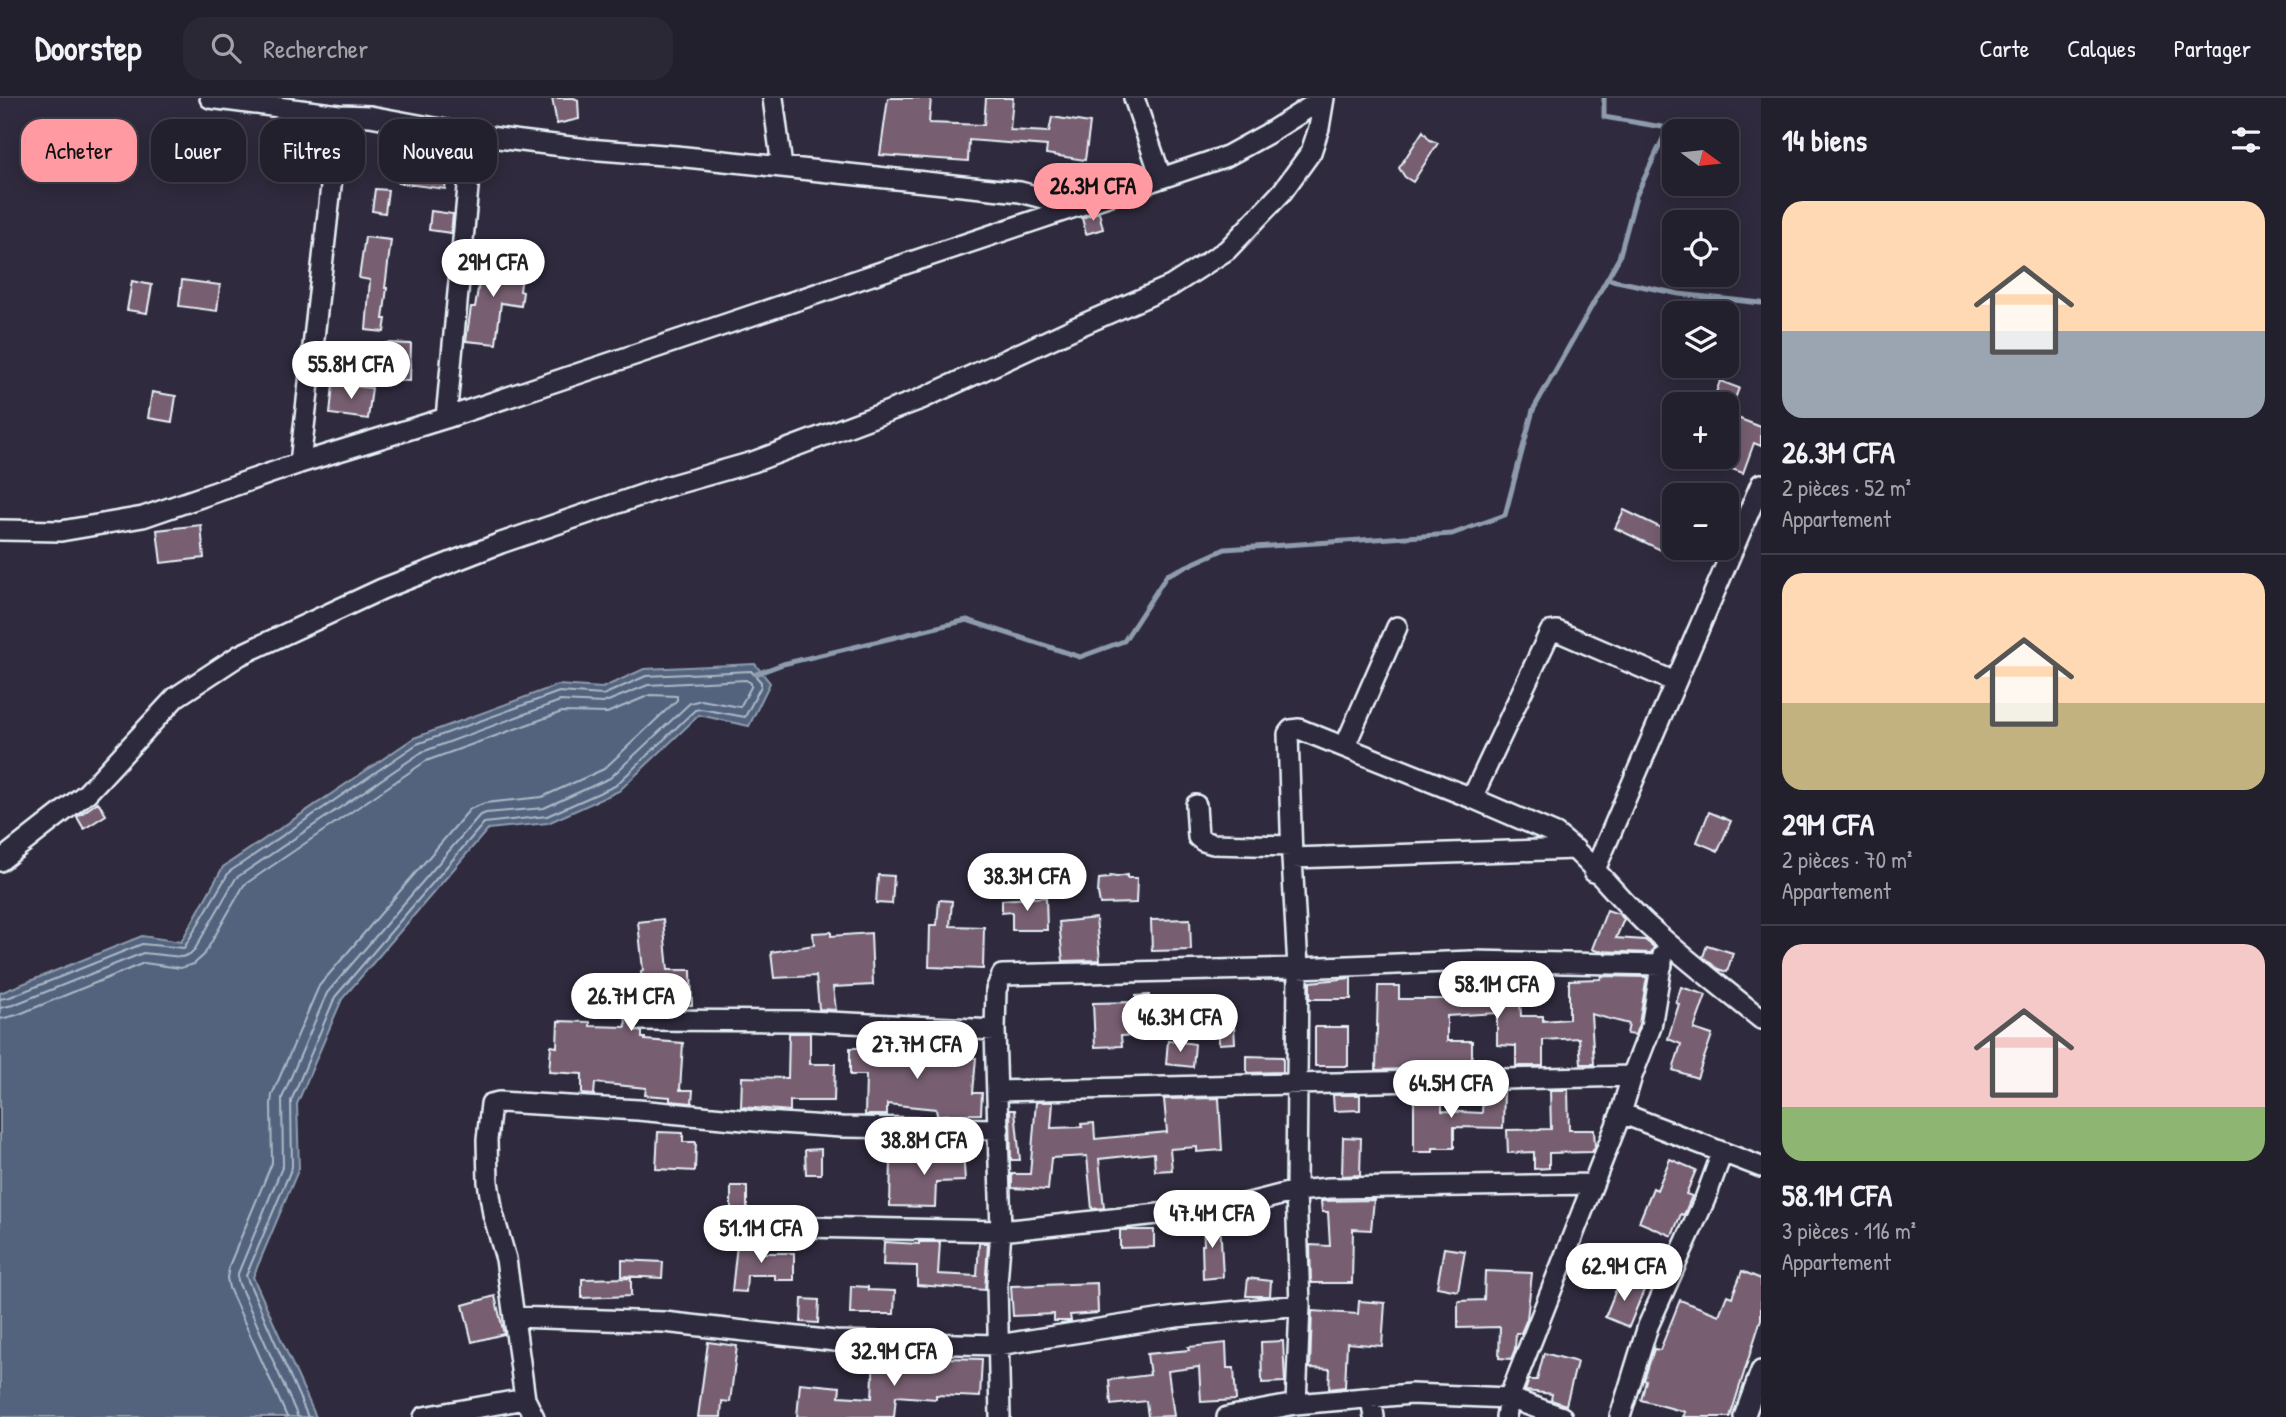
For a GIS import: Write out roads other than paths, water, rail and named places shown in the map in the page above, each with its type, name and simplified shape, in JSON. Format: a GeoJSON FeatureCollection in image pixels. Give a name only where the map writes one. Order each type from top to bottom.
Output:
{"type":"FeatureCollection","features":[{"type":"Feature","properties":{"kind":"street"},"geometry":{"type":"LineString","coordinates":[[211,98],[386,119]]}},
{"type":"Feature","properties":{"kind":"street"},"geometry":{"type":"LineString","coordinates":[[361,98],[370,116]]}},
{"type":"Feature","properties":{"kind":"street"},"geometry":{"type":"LineString","coordinates":[[773,98],[782,167]]}},
{"type":"Feature","properties":{"kind":"street"},"geometry":{"type":"LineString","coordinates":[[0,530],[61,531],[143,517],[1227,156],[1324,98]]}},
{"type":"Feature","properties":{"kind":"street"},"geometry":{"type":"LineString","coordinates":[[0,861],[87,793],[176,697],[240,655],[382,589],[501,543],[665,487],[753,462],[922,399],[1171,286],[1227,250],[1282,192],[1311,152],[1319,128],[1324,98]]}},
{"type":"Feature","properties":{"kind":"street"},"geometry":{"type":"LineString","coordinates":[[1135,100],[1161,177]]}},
{"type":"Feature","properties":{"kind":"street"},"geometry":{"type":"LineString","coordinates":[[300,463],[339,115]]}},
{"type":"Feature","properties":{"kind":"street"},"geometry":{"type":"LineString","coordinates":[[497,138],[1020,192],[1073,206]]}},
{"type":"Feature","properties":{"kind":"street"},"geometry":{"type":"LineString","coordinates":[[446,418],[469,182]]}},
{"type":"Feature","properties":{"kind":"street"},"geometry":{"type":"LineString","coordinates":[[1594,872],[1761,484]]}},
{"type":"Feature","properties":{"kind":"street"},"geometry":{"type":"LineString","coordinates":[[1345,746],[1397,627]]}},
{"type":"Feature","properties":{"kind":"street"},"geometry":{"type":"LineString","coordinates":[[1472,798],[1550,632],[1557,631],[1675,681]]}},
{"type":"Feature","properties":{"kind":"street"},"geometry":{"type":"LineString","coordinates":[[1296,1404],[1300,1305],[1296,1191],[1298,968],[1291,852],[1288,734],[1291,730],[1299,729],[1345,746],[1556,834],[1576,849],[1594,872],[1665,940],[1761,1019]]}},
{"type":"Feature","properties":{"kind":"street"},"geometry":{"type":"LineString","coordinates":[[1195,805],[1198,837],[1213,844],[1291,852],[1576,849]]}},
{"type":"Feature","properties":{"kind":"street"},"geometry":{"type":"LineString","coordinates":[[1507,1407],[1621,1113],[1651,1027],[1665,940]]}},
{"type":"Feature","properties":{"kind":"street"},"geometry":{"type":"LineString","coordinates":[[1000,1417],[997,1284],[1001,1231],[995,1030],[996,990],[1002,975],[1471,961],[1662,965]]}},
{"type":"Feature","properties":{"kind":"street"},"geometry":{"type":"LineString","coordinates":[[641,1020],[808,1021],[995,1030]]}},
{"type":"Feature","properties":{"kind":"street"},"geometry":{"type":"LineString","coordinates":[[998,1091],[1632,1076]]}},
{"type":"Feature","properties":{"kind":"street"},"geometry":{"type":"LineString","coordinates":[[534,1417],[525,1399],[506,1259],[493,1214],[488,1182],[487,1140],[491,1104],[499,1102],[638,1110],[842,1127],[999,1129]]}},
{"type":"Feature","properties":{"kind":"street"},"geometry":{"type":"LineString","coordinates":[[1621,1113],[1761,1167]]}},
{"type":"Feature","properties":{"kind":"street"},"geometry":{"type":"LineString","coordinates":[[1620,1417],[1648,1326],[1723,1153]]}},
{"type":"Feature","properties":{"kind":"street"},"geometry":{"type":"LineString","coordinates":[[803,1227],[1001,1231],[1241,1205],[1296,1191],[1342,1187],[1593,1184]]}},
{"type":"Feature","properties":{"kind":"street"},"geometry":{"type":"LineString","coordinates":[[514,1317],[664,1322],[835,1341],[999,1345],[1177,1317],[1300,1305]]}},
{"type":"Feature","properties":{"kind":"street"},"geometry":{"type":"LineString","coordinates":[[1744,1417],[1761,1371]]}},
{"type":"Feature","properties":{"kind":"street"},"geometry":{"type":"LineString","coordinates":[[1227,1417],[1296,1404],[1372,1408],[1411,1394],[1562,1417]]}},
{"type":"Feature","properties":{"kind":"street"},"geometry":{"type":"LineString","coordinates":[[424,1417],[525,1399]]}},
{"type":"Feature","properties":{"kind":"water"},"geometry":{"type":"Polygon","coordinates":[[[755,664],[770,683],[749,726],[699,715],[619,791],[548,823],[488,829],[342,999],[297,1104],[299,1168],[253,1277],[316,1417],[0,1417],[0,993],[142,936],[181,942],[223,867],[414,738],[558,685],[602,688],[644,669],[755,664]]]}},
{"type":"Feature","properties":{"kind":"waterway"},"geometry":{"type":"LineString","coordinates":[[756,674],[783,664],[967,620],[1080,657],[1124,641],[1167,575],[1225,549],[1452,534],[1505,515],[1533,410],[1619,258],[1636,196],[1668,128],[1604,117],[1604,98]]}},
{"type":"Feature","properties":{"kind":"waterway"},"geometry":{"type":"LineString","coordinates":[[1607,279],[1679,294],[1761,303]]}}]}
